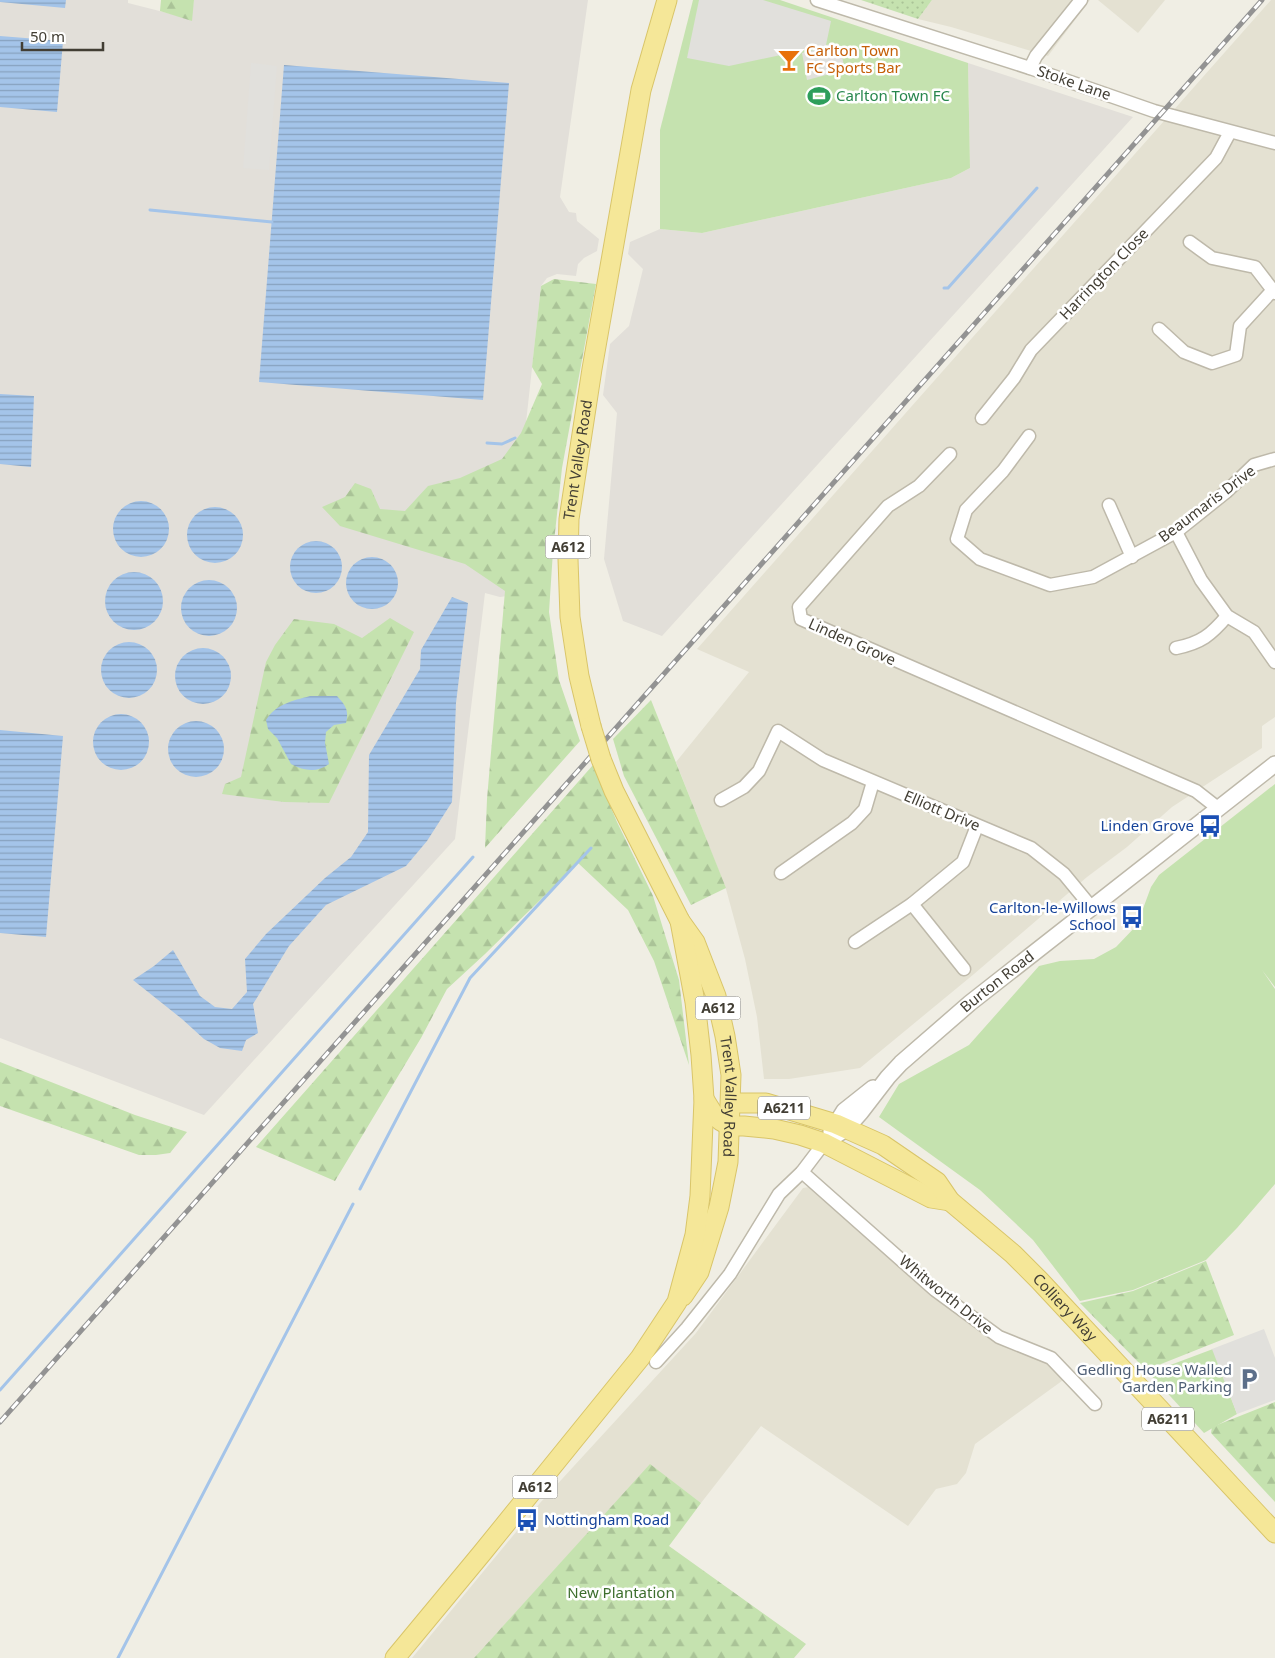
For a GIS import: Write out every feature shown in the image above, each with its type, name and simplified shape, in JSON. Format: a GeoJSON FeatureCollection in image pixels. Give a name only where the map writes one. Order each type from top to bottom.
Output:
{"type":"FeatureCollection","features":[{"type":"Feature","properties":{"kind":"main road","name":"Trent Valley Road"},"geometry":{"type":"LineString","coordinates":[[653,43],[657,0]]}},
{"type":"Feature","properties":{"kind":"main road","name":"Trent Valley Road"},"geometry":{"type":"LineString","coordinates":[[667,0],[653,43],[641,90],[595,349],[569,520],[568,559],[570,617],[580,676],[591,726],[601,759],[614,791],[680,921],[695,942],[716,996],[731,1075],[728,1162],[719,1207],[700,1272],[674,1308]]}},
{"type":"Feature","properties":{"kind":"main road","name":"Trent Valley Road"},"geometry":{"type":"LineString","coordinates":[[674,1308],[695,1235],[700,1196],[704,1099],[695,1002],[680,921]]}},
{"type":"Feature","properties":{"kind":"main road"},"geometry":{"type":"LineString","coordinates":[[704,1099],[714,1115],[730,1126]]}},
{"type":"Feature","properties":{"kind":"main road","name":"Colliery Way"},"geometry":{"type":"LineString","coordinates":[[731,1103],[761,1102],[841,1126],[883,1145],[937,1182],[950,1201],[1013,1254],[1039,1280],[1275,1533]]}},
{"type":"Feature","properties":{"kind":"main road"},"geometry":{"type":"LineString","coordinates":[[714,1115],[731,1103]]}},
{"type":"Feature","properties":{"kind":"main road","name":"A612"},"geometry":{"type":"LineString","coordinates":[[698,1213],[706,1203],[713,1162],[714,1115]]}},
{"type":"Feature","properties":{"kind":"main road","name":"Colliery Way"},"geometry":{"type":"LineString","coordinates":[[730,1126],[774,1129],[824,1143],[931,1198],[950,1201]]}},
{"type":"Feature","properties":{"kind":"main road","name":"A612"},"geometry":{"type":"LineString","coordinates":[[395,1658],[640,1358],[674,1308]]}},
{"type":"Feature","properties":{"kind":"street","name":"Stoke Lane"},"geometry":{"type":"LineString","coordinates":[[817,0],[1030,68],[1154,111],[1275,143]]}},
{"type":"Feature","properties":{"kind":"street"},"geometry":{"type":"LineString","coordinates":[[1030,68],[1036,56],[1081,0]]}},
{"type":"Feature","properties":{"kind":"street","name":"Harrington Close"},"geometry":{"type":"LineString","coordinates":[[982,418],[1014,378],[1030,350],[1216,158],[1230,132]]}},
{"type":"Feature","properties":{"kind":"street"},"geometry":{"type":"LineString","coordinates":[[1159,329],[1184,352],[1212,363],[1236,355],[1240,326],[1274,292],[1255,267],[1212,258],[1190,242]]}},
{"type":"Feature","properties":{"kind":"street","name":"Beaumaris Drive"},"geometry":{"type":"LineString","coordinates":[[1029,436],[1003,471],[966,510],[957,539],[980,559],[1050,585],[1092,577],[1132,557],[1176,532],[1226,492],[1254,465],[1275,459]]}},
{"type":"Feature","properties":{"kind":"street","name":"Linden Grove"},"geometry":{"type":"LineString","coordinates":[[950,454],[919,486],[888,506],[799,607],[801,620],[1196,791],[1219,808]]}},
{"type":"Feature","properties":{"kind":"street"},"geometry":{"type":"LineString","coordinates":[[1109,505],[1132,557]]}},
{"type":"Feature","properties":{"kind":"street"},"geometry":{"type":"LineString","coordinates":[[1176,532],[1200,580],[1227,616],[1254,632],[1275,662]]}},
{"type":"Feature","properties":{"kind":"street"},"geometry":{"type":"LineString","coordinates":[[1192,659],[1182,647],[1194,644],[1216,630],[1227,616]]}},
{"type":"Feature","properties":{"kind":"street","name":"Elliott Drive"},"geometry":{"type":"LineString","coordinates":[[721,800],[744,787],[759,770],[778,731],[823,760],[1031,848],[1064,874],[1092,908]]}},
{"type":"Feature","properties":{"kind":"street","name":"Burton Road"},"geometry":{"type":"LineString","coordinates":[[656,1362],[706,1295],[730,1274],[779,1194],[802,1172],[824,1143],[841,1126],[844,1111],[888,1077],[919,1047],[970,1003],[1275,764]]}},
{"type":"Feature","properties":{"kind":"street"},"geometry":{"type":"LineString","coordinates":[[781,874],[852,823],[865,809],[873,782]]}},
{"type":"Feature","properties":{"kind":"street"},"geometry":{"type":"LineString","coordinates":[[855,942],[912,904],[963,862],[977,826]]}},
{"type":"Feature","properties":{"kind":"street"},"geometry":{"type":"LineString","coordinates":[[912,904],[964,969]]}},
{"type":"Feature","properties":{"kind":"street","name":"Whitworth Drive"},"geometry":{"type":"LineString","coordinates":[[802,1172],[934,1290],[999,1337],[1051,1358],[1095,1404]]}},
{"type":"Feature","properties":{"kind":"shaded area"},"geometry":{"type":"Polygon","coordinates":[[[0,0],[128,0],[128,3],[191,19],[194,0],[588,0],[560,197],[569,212],[576,213],[577,221],[599,239],[597,251],[584,258],[578,264],[576,276],[557,274],[547,278],[541,286],[507,596],[500,597],[485,593],[455,839],[204,1115],[0,1038],[0,0]]]}},
{"type":"Feature","properties":{"kind":"shaded area"},"geometry":{"type":"Polygon","coordinates":[[[699,0],[763,0],[831,21],[826,45],[832,44],[840,48],[845,70],[807,80],[802,53],[814,50],[814,48],[729,66],[687,58],[699,0]]]}},
{"type":"Feature","properties":{"kind":"shaded area"},"geometry":{"type":"Polygon","coordinates":[[[932,0],[1090,0],[1048,56],[918,19],[932,0]]]}},
{"type":"Feature","properties":{"kind":"shaded area"},"geometry":{"type":"Polygon","coordinates":[[[1098,0],[1165,0],[1138,33],[1098,0]]]}},
{"type":"Feature","properties":{"kind":"shaded area"},"geometry":{"type":"Polygon","coordinates":[[[1271,0],[1275,0],[1275,717],[1262,726],[1262,748],[1172,807],[1127,847],[1087,877],[860,1068],[789,1079],[764,1079],[757,1017],[745,959],[726,889],[676,762],[749,672],[697,649],[1271,0]]]}},
{"type":"Feature","properties":{"kind":"shaded area"},"geometry":{"type":"Polygon","coordinates":[[[251,63],[277,66],[269,170],[243,168],[251,63]]]}},
{"type":"Feature","properties":{"kind":"shaded area"},"geometry":{"type":"Polygon","coordinates":[[[968,63],[1133,117],[662,636],[623,621],[604,559],[617,413],[603,395],[610,344],[629,326],[643,269],[628,254],[630,242],[660,229],[702,233],[951,178],[970,168],[968,63]]]}},
{"type":"Feature","properties":{"kind":"shaded area"},"geometry":{"type":"Polygon","coordinates":[[[815,1186],[928,1289],[1048,1361],[1066,1378],[975,1444],[966,1473],[957,1484],[936,1489],[908,1526],[761,1426],[701,1503],[650,1465],[474,1658],[412,1658],[540,1503],[696,1333],[803,1188],[815,1186]]]}},
{"type":"Feature","properties":{"kind":"shaded area","name":"Gedling House Walled Garden Parking"},"geometry":{"type":"Polygon","coordinates":[[[1264,1329],[1275,1358],[1275,1400],[1237,1414],[1212,1349],[1264,1329]]]}},
{"type":"Feature","properties":{"kind":"green space"},"geometry":{"type":"Polygon","coordinates":[[[161,0],[194,0],[192,21],[160,11],[161,0]]]}},
{"type":"Feature","properties":{"kind":"green space","name":"Carlton Town FC"},"geometry":{"type":"Polygon","coordinates":[[[693,0],[780,0],[968,63],[970,168],[951,178],[702,233],[660,229],[660,130],[693,0]]]}},
{"type":"Feature","properties":{"kind":"green space"},"geometry":{"type":"Polygon","coordinates":[[[861,0],[932,0],[918,19],[861,0]]]}},
{"type":"Feature","properties":{"kind":"green space"},"geometry":{"type":"Polygon","coordinates":[[[554,279],[596,284],[562,468],[553,551],[549,612],[559,680],[580,741],[485,848],[487,799],[505,591],[465,564],[340,526],[322,507],[345,497],[355,483],[371,489],[380,509],[405,511],[428,486],[460,478],[502,459],[521,433],[542,384],[532,367],[541,286],[554,279]]]}},
{"type":"Feature","properties":{"kind":"green space"},"geometry":{"type":"Polygon","coordinates":[[[390,618],[414,632],[329,803],[284,802],[222,794],[225,784],[241,777],[266,662],[275,645],[294,619],[334,624],[362,638],[390,618]]]}},
{"type":"Feature","properties":{"kind":"green space"},"geometry":{"type":"Polygon","coordinates":[[[651,700],[726,888],[691,905],[624,776],[613,739],[651,700]]]}},
{"type":"Feature","properties":{"kind":"green space"},"geometry":{"type":"Polygon","coordinates":[[[593,765],[617,822],[653,896],[679,980],[689,1065],[654,961],[628,910],[578,863],[447,989],[421,1038],[335,1181],[256,1147],[593,765]]]}},
{"type":"Feature","properties":{"kind":"green space"},"geometry":{"type":"Polygon","coordinates":[[[1275,784],[1275,987],[1262,970],[1275,989],[1275,1184],[1206,1260],[1133,1290],[1080,1301],[1033,1240],[980,1190],[879,1117],[899,1084],[969,1045],[1039,966],[1060,961],[1094,959],[1116,947],[1137,925],[1151,887],[1159,875],[1275,784]]]}},
{"type":"Feature","properties":{"kind":"green space"},"geometry":{"type":"Polygon","coordinates":[[[0,1062],[135,1115],[187,1132],[170,1153],[139,1155],[0,1106],[0,1062]]]}},
{"type":"Feature","properties":{"kind":"green space"},"geometry":{"type":"Polygon","coordinates":[[[1206,1261],[1234,1335],[1146,1370],[1080,1303],[1133,1291],[1206,1261]]]}},
{"type":"Feature","properties":{"kind":"green space"},"geometry":{"type":"Polygon","coordinates":[[[1213,1349],[1237,1414],[1204,1433],[1149,1373],[1213,1349]]]}},
{"type":"Feature","properties":{"kind":"green space"},"geometry":{"type":"Polygon","coordinates":[[[1275,1402],[1275,1502],[1211,1433],[1212,1427],[1275,1402]]]}},
{"type":"Feature","properties":{"kind":"green space","name":"New Plantation"},"geometry":{"type":"Polygon","coordinates":[[[650,1464],[701,1503],[669,1546],[806,1644],[794,1658],[474,1658],[650,1464]]]}},
{"type":"Feature","properties":{"kind":"water"},"geometry":{"type":"Polygon","coordinates":[[[0,0],[66,0],[65,8],[0,2],[0,0]]]}},
{"type":"Feature","properties":{"kind":"water"},"geometry":{"type":"Polygon","coordinates":[[[0,36],[63,41],[57,112],[0,107],[0,36]]]}},
{"type":"Feature","properties":{"kind":"water"},"geometry":{"type":"Polygon","coordinates":[[[284,65],[509,83],[483,400],[259,382],[284,65]]]}},
{"type":"Feature","properties":{"kind":"water"},"geometry":{"type":"Polygon","coordinates":[[[0,394],[34,396],[31,467],[0,464],[0,394]]]}},
{"type":"Feature","properties":{"kind":"water"},"geometry":{"type":"Polygon","coordinates":[[[135,501],[147,501],[157,505],[165,513],[169,529],[165,545],[157,553],[147,557],[135,557],[125,553],[117,545],[113,535],[113,523],[117,513],[125,505],[135,501]]]}},
{"type":"Feature","properties":{"kind":"water"},"geometry":{"type":"Polygon","coordinates":[[[210,507],[220,507],[235,515],[241,524],[243,535],[241,546],[235,555],[220,563],[210,563],[199,558],[192,551],[187,540],[187,530],[192,519],[199,512],[210,507]]]}},
{"type":"Feature","properties":{"kind":"water"},"geometry":{"type":"Polygon","coordinates":[[[311,541],[321,541],[335,548],[342,562],[342,572],[335,586],[321,593],[311,593],[301,589],[294,582],[290,572],[290,562],[294,552],[301,545],[311,541]]]}},
{"type":"Feature","properties":{"kind":"water"},"geometry":{"type":"Polygon","coordinates":[[[372,557],[382,559],[390,565],[396,573],[398,583],[396,593],[390,601],[382,607],[372,609],[362,607],[354,601],[348,593],[346,583],[348,573],[354,565],[362,559],[372,557]]]}},
{"type":"Feature","properties":{"kind":"water"},"geometry":{"type":"Polygon","coordinates":[[[134,572],[145,574],[158,585],[163,601],[161,612],[150,625],[134,630],[123,628],[110,617],[105,601],[107,590],[118,577],[134,572]]]}},
{"type":"Feature","properties":{"kind":"water"},"geometry":{"type":"Polygon","coordinates":[[[203,580],[215,580],[225,584],[233,592],[237,608],[233,624],[225,632],[215,636],[203,636],[193,632],[185,624],[181,614],[181,602],[185,592],[193,584],[203,580]]]}},
{"type":"Feature","properties":{"kind":"water"},"geometry":{"type":"Polygon","coordinates":[[[452,597],[468,603],[456,703],[452,802],[427,841],[406,866],[326,905],[289,946],[253,1004],[258,1033],[246,1040],[242,1051],[220,1048],[204,1039],[133,980],[173,950],[200,996],[215,1007],[232,1009],[247,992],[245,959],[266,934],[325,878],[351,857],[368,832],[369,755],[420,669],[421,650],[452,597]]]}},
{"type":"Feature","properties":{"kind":"water"},"geometry":{"type":"Polygon","coordinates":[[[123,642],[135,642],[145,646],[153,654],[157,670],[153,686],[145,694],[135,698],[123,698],[113,694],[105,686],[101,676],[101,664],[105,654],[113,646],[123,642]]]}},
{"type":"Feature","properties":{"kind":"water"},"geometry":{"type":"Polygon","coordinates":[[[203,648],[218,653],[226,661],[231,676],[226,691],[218,699],[203,704],[188,699],[180,691],[175,676],[180,661],[188,653],[203,648]]]}},
{"type":"Feature","properties":{"kind":"water"},"geometry":{"type":"Polygon","coordinates":[[[310,696],[337,696],[347,711],[346,723],[334,725],[326,732],[325,743],[329,764],[315,770],[291,764],[277,738],[268,729],[266,720],[280,707],[310,696]]]}},
{"type":"Feature","properties":{"kind":"water"},"geometry":{"type":"Polygon","coordinates":[[[115,714],[127,714],[141,722],[149,736],[147,753],[141,762],[127,770],[115,770],[105,765],[98,758],[93,748],[93,736],[98,726],[105,719],[115,714]]]}},
{"type":"Feature","properties":{"kind":"water"},"geometry":{"type":"Polygon","coordinates":[[[196,721],[211,726],[219,734],[224,749],[219,764],[211,772],[196,777],[181,772],[173,764],[168,749],[173,734],[181,726],[196,721]]]}},
{"type":"Feature","properties":{"kind":"water"},"geometry":{"type":"Polygon","coordinates":[[[0,730],[63,736],[46,937],[0,933],[0,730]]]}},
{"type":"Feature","properties":{"kind":"waterway"},"geometry":{"type":"LineString","coordinates":[[944,288],[948,288],[1037,188]]}},
{"type":"Feature","properties":{"kind":"waterway"},"geometry":{"type":"LineString","coordinates":[[150,210],[272,222]]}},
{"type":"Feature","properties":{"kind":"waterway"},"geometry":{"type":"LineString","coordinates":[[487,443],[502,444],[515,438]]}},
{"type":"Feature","properties":{"kind":"waterway"},"geometry":{"type":"LineString","coordinates":[[360,1189],[470,978],[591,848]]}},
{"type":"Feature","properties":{"kind":"waterway"},"geometry":{"type":"LineString","coordinates":[[0,1390],[473,857]]}},
{"type":"Feature","properties":{"kind":"waterway"},"geometry":{"type":"LineString","coordinates":[[118,1658],[353,1204]]}},
{"type":"Feature","properties":{"kind":"railway"},"geometry":{"type":"LineString","coordinates":[[0,1422],[1262,0]]}},
{"type":"Feature","properties":{"kind":"place","name":"Carlton Town FC Sports Bar"},"geometry":{"type":"Point","coordinates":[789,60]}},
{"type":"Feature","properties":{"kind":"place","name":"Carlton Town FC"},"geometry":{"type":"Point","coordinates":[819,96]}},
{"type":"Feature","properties":{"kind":"place","name":"Linden Grove"},"geometry":{"type":"Point","coordinates":[1210,826]}},
{"type":"Feature","properties":{"kind":"place","name":"Carlton-le-Willows School"},"geometry":{"type":"Point","coordinates":[1132,917]}},
{"type":"Feature","properties":{"kind":"place","name":"Gedling House Walled Garden Parking"},"geometry":{"type":"Point","coordinates":[1249,1379]}},
{"type":"Feature","properties":{"kind":"place","name":"Nottingham Road"},"geometry":{"type":"Point","coordinates":[527,1520]}}]}
